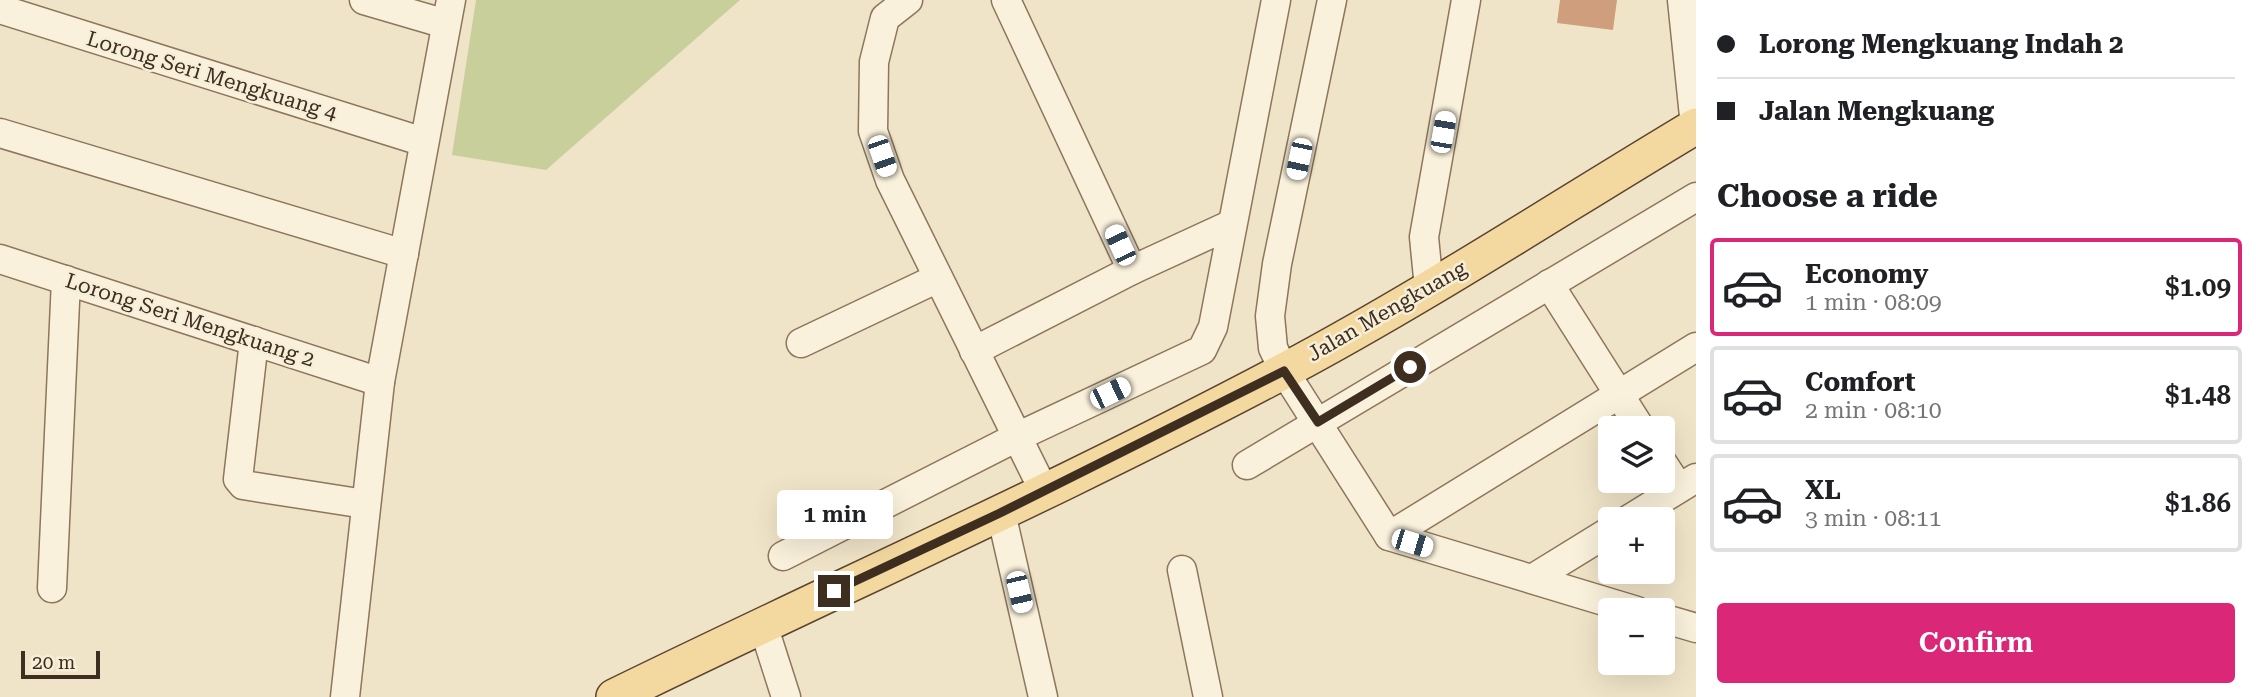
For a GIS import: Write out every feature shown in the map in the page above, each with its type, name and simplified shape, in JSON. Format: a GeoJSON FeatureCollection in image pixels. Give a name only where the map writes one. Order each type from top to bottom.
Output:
{"type":"FeatureCollection","features":[{"type":"Feature","properties":{"kind":"main road","name":"Jalan Mengkuang"},"geometry":{"type":"LineString","coordinates":[[614,697],[1000,513],[1284,371],[1429,288],[1696,126]]}},
{"type":"Feature","properties":{"kind":"street"},"geometry":{"type":"LineString","coordinates":[[345,697],[380,382],[449,12],[364,0]]}},
{"type":"Feature","properties":{"kind":"street"},"geometry":{"type":"LineString","coordinates":[[908,0],[886,18],[874,62],[873,131],[890,180],[1044,491]]}},
{"type":"Feature","properties":{"kind":"street"},"geometry":{"type":"LineString","coordinates":[[1006,0],[1132,270]]}},
{"type":"Feature","properties":{"kind":"street"},"geometry":{"type":"LineString","coordinates":[[783,556],[1017,437],[1202,350],[1213,327],[1276,0]]}},
{"type":"Feature","properties":{"kind":"street"},"geometry":{"type":"LineString","coordinates":[[1332,0],[1277,264],[1270,316],[1273,348],[1284,371],[1389,536],[1598,599]]}},
{"type":"Feature","properties":{"kind":"street"},"geometry":{"type":"LineString","coordinates":[[1429,288],[1424,237],[1466,0]]}},
{"type":"Feature","properties":{"kind":"street"},"geometry":{"type":"LineString","coordinates":[[1682,0],[1696,126]]}},
{"type":"Feature","properties":{"kind":"street","name":"Lorong Seri Mengkuang 4"},"geometry":{"type":"LineString","coordinates":[[0,9],[424,142]]}},
{"type":"Feature","properties":{"kind":"street"},"geometry":{"type":"LineString","coordinates":[[0,134],[404,254]]}},
{"type":"Feature","properties":{"kind":"street"},"geometry":{"type":"LineString","coordinates":[[1247,465],[1696,197]]}},
{"type":"Feature","properties":{"kind":"street"},"geometry":{"type":"LineString","coordinates":[[974,351],[1132,270],[1232,224]]}},
{"type":"Feature","properties":{"kind":"street","name":"Lorong Seri Mengkuang 2"},"geometry":{"type":"LineString","coordinates":[[0,259],[380,382]]}},
{"type":"Feature","properties":{"kind":"street"},"geometry":{"type":"LineString","coordinates":[[801,343],[938,278]]}},
{"type":"Feature","properties":{"kind":"street"},"geometry":{"type":"LineString","coordinates":[[52,588],[66,280]]}},
{"type":"Feature","properties":{"kind":"street"},"geometry":{"type":"LineString","coordinates":[[1549,284],[1633,416]]}},
{"type":"Feature","properties":{"kind":"street"},"geometry":{"type":"LineString","coordinates":[[254,341],[239,479],[243,485],[365,504]]}},
{"type":"Feature","properties":{"kind":"street"},"geometry":{"type":"LineString","coordinates":[[1389,536],[1696,347]]}},
{"type":"Feature","properties":{"kind":"street"},"geometry":{"type":"LineString","coordinates":[[1649,507],[1688,483]]}},
{"type":"Feature","properties":{"kind":"street"},"geometry":{"type":"LineString","coordinates":[[1000,513],[1043,697]]}},
{"type":"Feature","properties":{"kind":"street"},"geometry":{"type":"LineString","coordinates":[[1532,579],[1598,538]]}},
{"type":"Feature","properties":{"kind":"street"},"geometry":{"type":"LineString","coordinates":[[1182,570],[1208,697]]}},
{"type":"Feature","properties":{"kind":"street"},"geometry":{"type":"LineString","coordinates":[[762,625],[786,697]]}},
{"type":"Feature","properties":{"kind":"green space"},"geometry":{"type":"Polygon","coordinates":[[[476,0],[740,0],[546,170],[452,155],[476,0]]]}},
{"type":"Feature","properties":{"kind":"building"},"geometry":{"type":"Polygon","coordinates":[[[1560,0],[1617,0],[1613,30],[1557,23],[1560,0]]]}},
{"type":"Feature","properties":{"kind":"route"},"geometry":{"type":"LineString","coordinates":[[834,591],[1000,513],[1284,371],[1318,422],[1410,367]]}}]}
